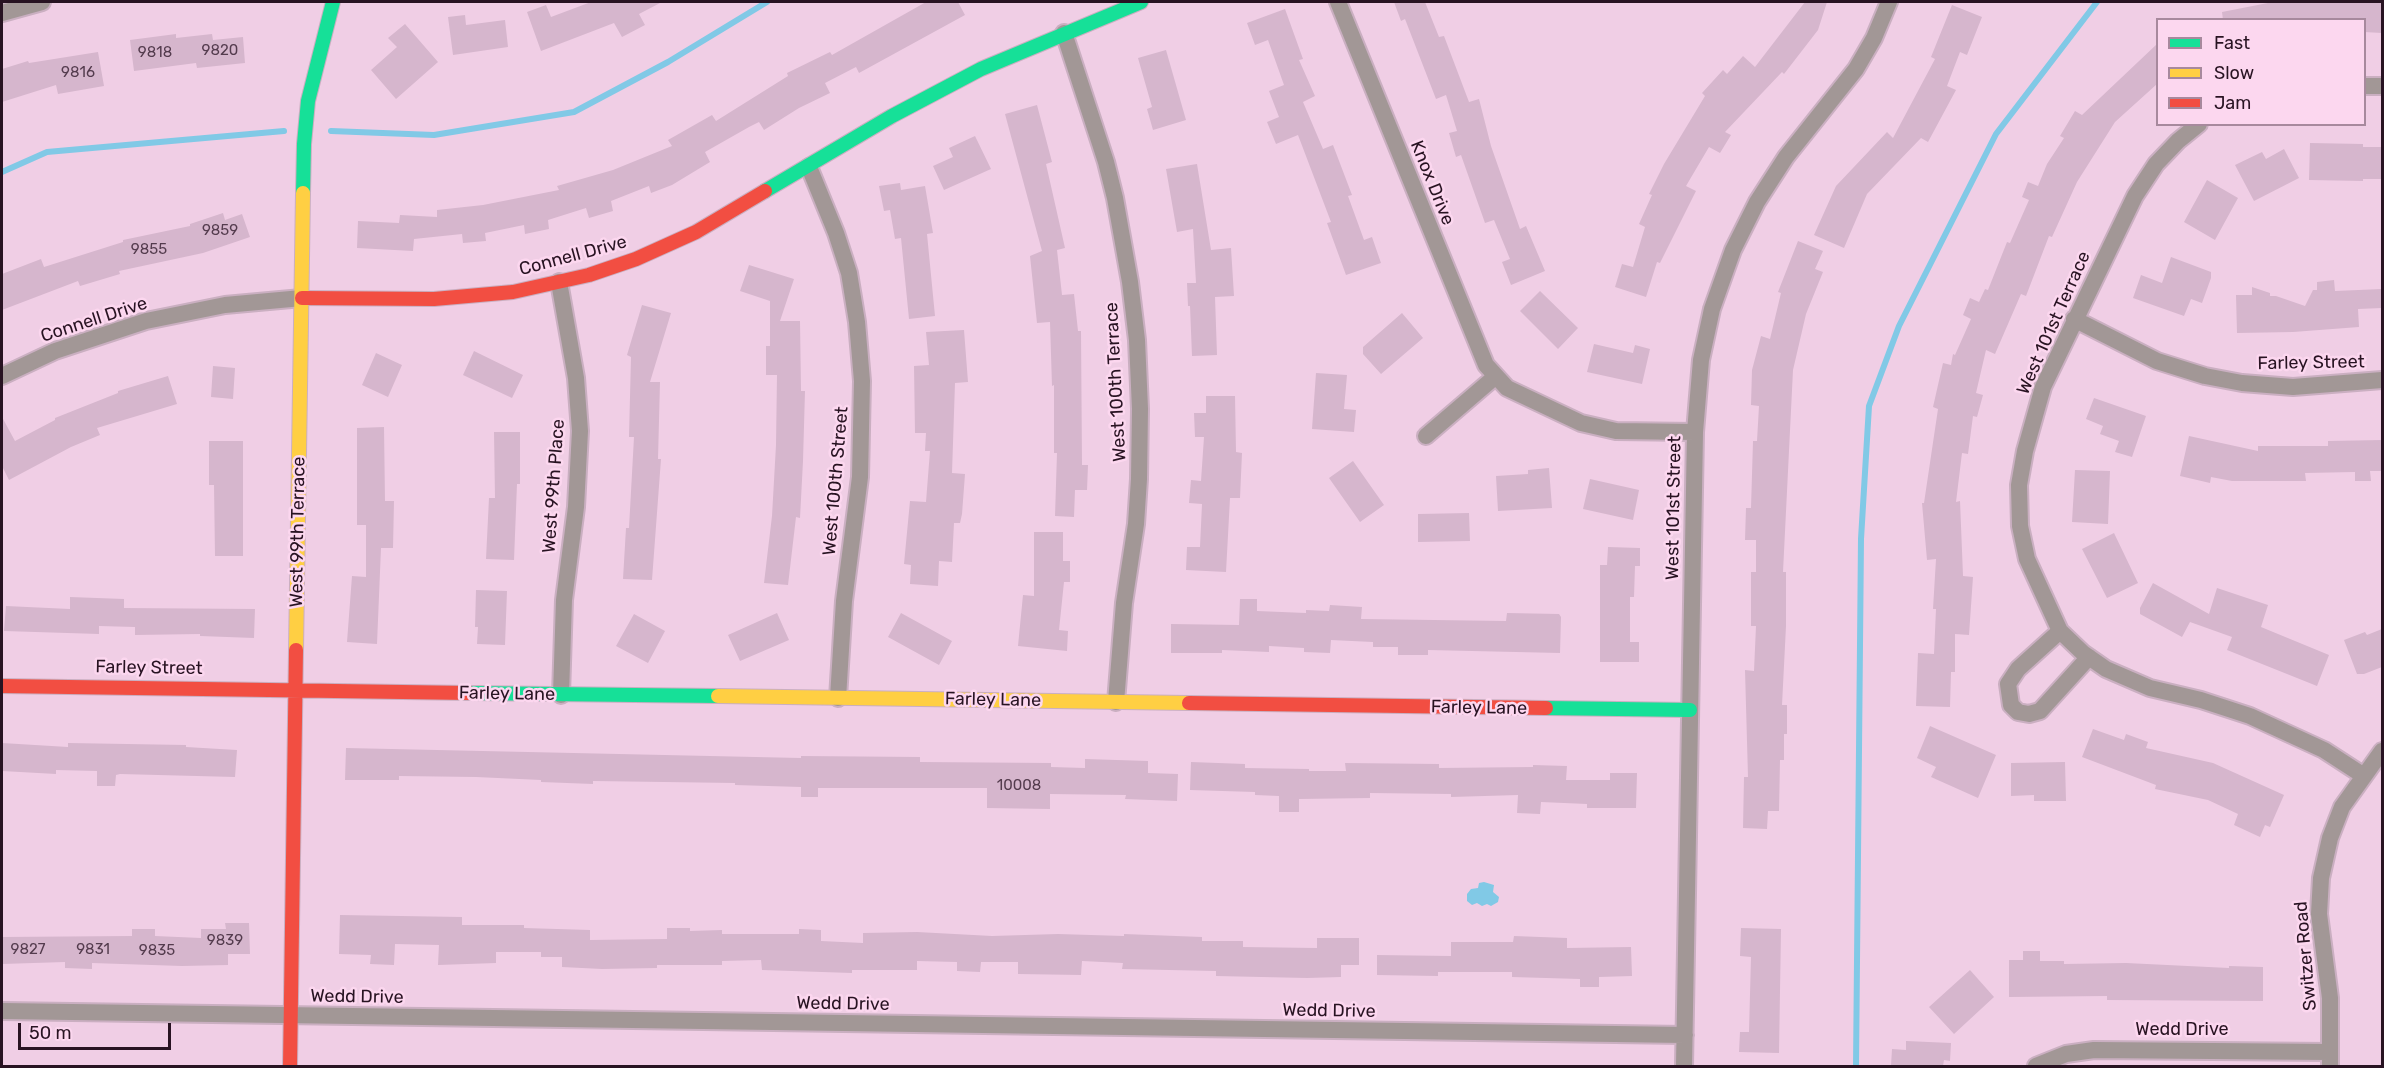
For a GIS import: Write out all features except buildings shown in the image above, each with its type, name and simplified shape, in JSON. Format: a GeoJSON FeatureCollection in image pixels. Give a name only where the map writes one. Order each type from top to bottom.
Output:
{"type":"FeatureCollection","features":[{"type":"Feature","properties":{"kind":"street"},"geometry":{"type":"LineString","coordinates":[[2,13],[42,2]]}},
{"type":"Feature","properties":{"kind":"street","name":"West 99th Terrace"},"geometry":{"type":"LineString","coordinates":[[290,1066],[304,144],[308,101],[333,2]]}},
{"type":"Feature","properties":{"kind":"street","name":"Connell Drive"},"geometry":{"type":"LineString","coordinates":[[2,376],[55,351],[146,321],[225,305],[302,298],[460,298],[513,292],[589,275],[636,259],[696,232],[892,116],[981,69],[1141,2]]}},
{"type":"Feature","properties":{"kind":"street","name":"Knox Drive"},"geometry":{"type":"LineString","coordinates":[[1338,2],[1486,365],[1507,388],[1581,423],[1616,431],[1695,432]]}},
{"type":"Feature","properties":{"kind":"street","name":"West 101st Street"},"geometry":{"type":"LineString","coordinates":[[1684,1066],[1695,432],[1705,342],[1712,309],[1733,250],[1757,202],[1786,156],[1856,69],[1874,38],[1889,2]]}},
{"type":"Feature","properties":{"kind":"street","name":"West 100th Terrace"},"geometry":{"type":"LineString","coordinates":[[1064,33],[1106,162],[1115,198],[1130,282],[1137,340],[1140,409],[1139,479],[1136,524],[1124,603],[1116,702]]}},
{"type":"Feature","properties":{"kind":"street"},"geometry":{"type":"LineString","coordinates":[[2366,86],[2382,86]]}},
{"type":"Feature","properties":{"kind":"street","name":"West 101st Terrace"},"geometry":{"type":"LineString","coordinates":[[2197,126],[2156,164],[2135,196],[2043,387],[2025,451],[2019,485],[2020,526],[2027,559],[2060,631],[2106,669],[2150,688],[2201,700],[2250,716],[2324,750],[2364,776]]}},
{"type":"Feature","properties":{"kind":"street","name":"West 100th Street"},"geometry":{"type":"LineString","coordinates":[[808,167],[836,233],[849,273],[857,322],[862,381],[860,477],[844,601],[838,698]]}},
{"type":"Feature","properties":{"kind":"street","name":"West 99th Place"},"geometry":{"type":"LineString","coordinates":[[560,282],[576,378],[579,431],[576,507],[564,600],[561,695]]}},
{"type":"Feature","properties":{"kind":"street","name":"Farley Street"},"geometry":{"type":"LineString","coordinates":[[2074,319],[2157,361],[2205,376],[2242,383],[2293,387],[2382,380]]}},
{"type":"Feature","properties":{"kind":"street"},"geometry":{"type":"LineString","coordinates":[[1426,436],[1496,376]]}},
{"type":"Feature","properties":{"kind":"street"},"geometry":{"type":"LineString","coordinates":[[2060,631],[2018,669],[2008,684],[2011,705],[2018,712],[2029,714],[2040,711],[2089,657]]}},
{"type":"Feature","properties":{"kind":"street","name":"Farley Street"},"geometry":{"type":"LineString","coordinates":[[2,686],[296,690]]}},
{"type":"Feature","properties":{"kind":"street","name":"Farley Lane"},"geometry":{"type":"LineString","coordinates":[[296,690],[1690,710]]}},
{"type":"Feature","properties":{"kind":"street","name":"Switzer Road"},"geometry":{"type":"LineString","coordinates":[[2330,1059],[2330,998],[2319,914],[2321,878],[2330,837],[2342,807],[2382,751]]}},
{"type":"Feature","properties":{"kind":"street","name":"Wedd Drive"},"geometry":{"type":"LineString","coordinates":[[2,1011],[1685,1035]]}},
{"type":"Feature","properties":{"kind":"street","name":"Wedd Drive"},"geometry":{"type":"LineString","coordinates":[[2036,1066],[2067,1054],[2094,1050],[2330,1059]]}},
{"type":"Feature","properties":{"kind":"water"},"geometry":{"type":"Polygon","coordinates":[[[1479,883],[1494,885],[1493,892],[1499,897],[1498,902],[1491,906],[1487,904],[1482,906],[1477,903],[1472,905],[1467,901],[1467,894],[1471,889],[1478,888],[1479,883]]]}},
{"type":"Feature","properties":{"kind":"waterway"},"geometry":{"type":"LineString","coordinates":[[331,131],[434,135],[574,112],[668,62],[767,2]]}},
{"type":"Feature","properties":{"kind":"waterway"},"geometry":{"type":"LineString","coordinates":[[1856,1066],[1861,539],[1869,406],[1899,326],[1996,134],[2097,2]]}},
{"type":"Feature","properties":{"kind":"waterway"},"geometry":{"type":"LineString","coordinates":[[2,172],[47,152],[284,131]]}},
{"type":"Feature","properties":{"kind":"traffic: fast"},"geometry":{"type":"LineString","coordinates":[[303,193],[308,101],[333,2]]}},
{"type":"Feature","properties":{"kind":"traffic: fast"},"geometry":{"type":"LineString","coordinates":[[765,191],[892,116],[981,69],[1141,2]]}},
{"type":"Feature","properties":{"kind":"traffic: fast"},"geometry":{"type":"LineString","coordinates":[[469,693],[718,696]]}},
{"type":"Feature","properties":{"kind":"traffic: fast"},"geometry":{"type":"LineString","coordinates":[[1546,708],[1690,710]]}},
{"type":"Feature","properties":{"kind":"traffic: slow"},"geometry":{"type":"LineString","coordinates":[[296,650],[303,193]]}},
{"type":"Feature","properties":{"kind":"traffic: slow"},"geometry":{"type":"LineString","coordinates":[[718,696],[1189,703]]}},
{"type":"Feature","properties":{"kind":"traffic: jam"},"geometry":{"type":"LineString","coordinates":[[302,298],[434,299],[513,292],[589,275],[636,259],[696,232],[765,191]]}},
{"type":"Feature","properties":{"kind":"traffic: jam"},"geometry":{"type":"LineString","coordinates":[[290,1066],[296,650]]}},
{"type":"Feature","properties":{"kind":"traffic: jam"},"geometry":{"type":"LineString","coordinates":[[2,686],[469,693]]}},
{"type":"Feature","properties":{"kind":"traffic: jam"},"geometry":{"type":"LineString","coordinates":[[1189,703],[1546,708]]}}]}
